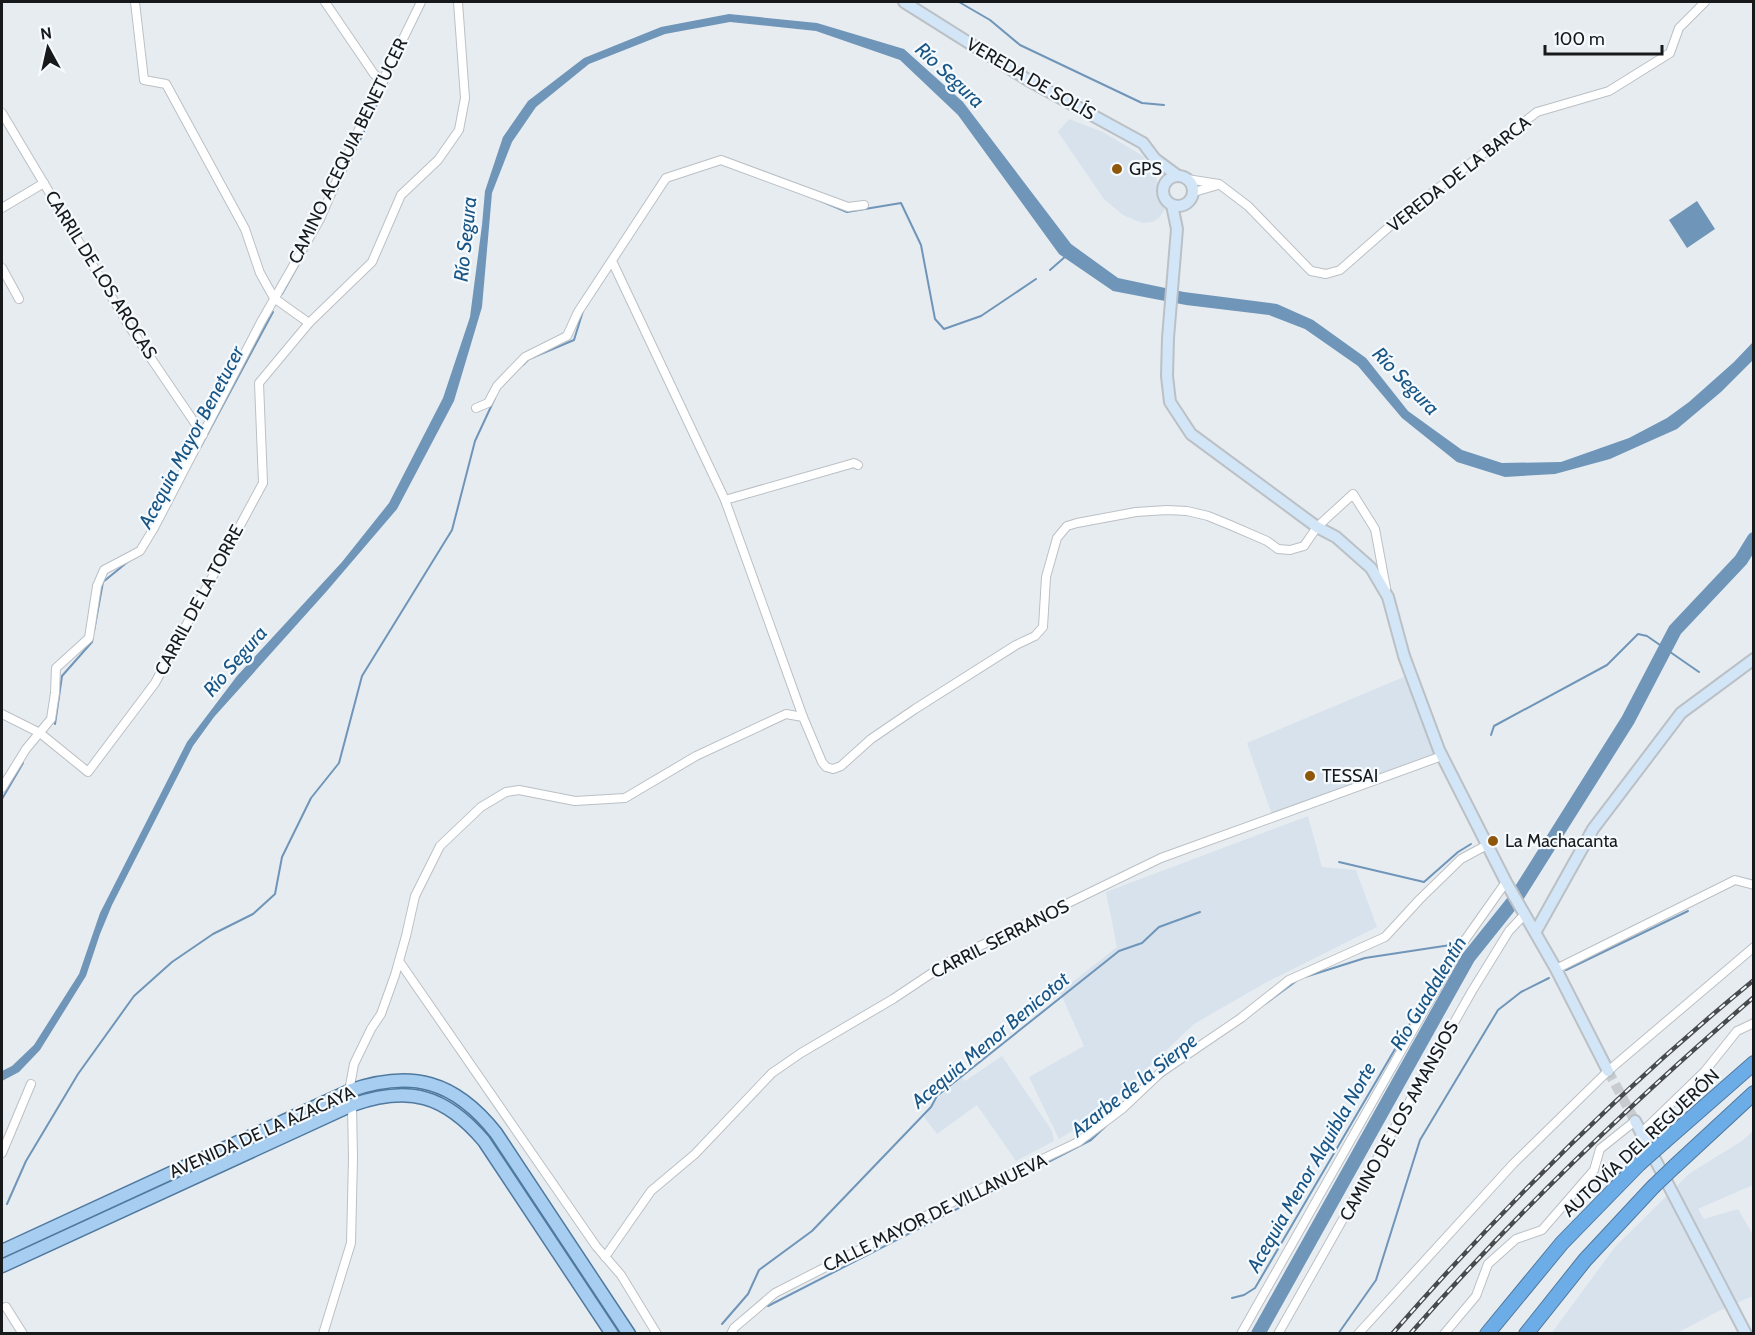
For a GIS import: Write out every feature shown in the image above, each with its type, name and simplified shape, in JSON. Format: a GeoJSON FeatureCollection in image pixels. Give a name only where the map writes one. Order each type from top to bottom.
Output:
{"type":"FeatureCollection","features":[{"type":"Feature","properties":{"kind":"highway","name":"AUTOVÍA DEL REGUERÓN"},"geometry":{"type":"LineString","coordinates":[[1487,1334],[1562,1243],[1639,1164],[1754,1064]]}},
{"type":"Feature","properties":{"kind":"highway"},"geometry":{"type":"LineString","coordinates":[[1526,1334],[1585,1260],[1653,1187],[1754,1094]]}},
{"type":"Feature","properties":{"kind":"main road","name":"AVENIDA DE LA AZACAYA"},"geometry":{"type":"LineString","coordinates":[[2,1251],[349,1091],[384,1082],[420,1082],[438,1086],[455,1094],[472,1106],[496,1133],[629,1334]]}},
{"type":"Feature","properties":{"kind":"main road","name":"AVENIDA DE LA AZACAYA"},"geometry":{"type":"LineString","coordinates":[[2,1266],[352,1106],[386,1095],[417,1095],[447,1106],[462,1117],[484,1141],[612,1334]]}},
{"type":"Feature","properties":{"kind":"street"},"geometry":{"type":"LineString","coordinates":[[135,2],[144,80],[166,84],[245,229],[260,273],[274,298],[309,323],[372,262],[401,195],[438,160],[459,129],[465,98],[458,2]]}},
{"type":"Feature","properties":{"kind":"street"},"geometry":{"type":"LineString","coordinates":[[325,2],[374,74],[382,82]]}},
{"type":"Feature","properties":{"kind":"street","name":"CAMINO ACEQUIA BENETUCER"},"geometry":{"type":"LineString","coordinates":[[2,788],[26,749],[51,719],[56,668],[89,638],[97,586],[104,570],[140,551],[274,298],[320,219],[360,127],[421,2]]}},
{"type":"Feature","properties":{"kind":"street","name":"VEREDA DE SOLÍS"},"geometry":{"type":"LineString","coordinates":[[904,2],[1028,80],[1143,143],[1155,159],[1165,184]]}},
{"type":"Feature","properties":{"kind":"street","name":"VEREDA DE LA BARCA"},"geometry":{"type":"LineString","coordinates":[[1219,184],[1248,206],[1311,271],[1326,274],[1340,270],[1397,220],[1537,112],[1609,91],[1670,53],[1679,28],[1705,2]]}},
{"type":"Feature","properties":{"kind":"street","name":"CARRIL DE LOS AROCAS"},"geometry":{"type":"LineString","coordinates":[[2,112],[129,326],[203,435]]}},
{"type":"Feature","properties":{"kind":"street","name":"VEREDA DE SOLÍS"},"geometry":{"type":"LineString","coordinates":[[1155,159],[1183,177]]}},
{"type":"Feature","properties":{"kind":"street"},"geometry":{"type":"LineString","coordinates":[[476,408],[488,403],[497,386],[525,357],[567,336],[578,312],[666,178],[721,160],[848,207],[864,205]]}},
{"type":"Feature","properties":{"kind":"street"},"geometry":{"type":"LineString","coordinates":[[1186,205],[1177,207],[1164,197],[1165,184],[1173,177],[1219,184]]}},
{"type":"Feature","properties":{"kind":"street"},"geometry":{"type":"LineString","coordinates":[[1183,177],[1193,187],[1194,192],[1186,205],[1178,229],[1168,338],[1167,376],[1170,402],[1191,434],[1317,527],[1336,537],[1371,568],[1387,596]]}},
{"type":"Feature","properties":{"kind":"street"},"geometry":{"type":"LineString","coordinates":[[2,208],[44,183]]}},
{"type":"Feature","properties":{"kind":"street"},"geometry":{"type":"LineString","coordinates":[[1194,192],[1219,184]]}},
{"type":"Feature","properties":{"kind":"street"},"geometry":{"type":"LineString","coordinates":[[1172,205],[1178,229]]}},
{"type":"Feature","properties":{"kind":"street"},"geometry":{"type":"LineString","coordinates":[[612,261],[726,500],[803,717],[826,767],[833,769],[841,766],[871,739],[915,709],[1016,645],[1035,636],[1043,627],[1046,578],[1057,538],[1067,526],[1136,512],[1187,511],[1230,525],[1267,541],[1278,549],[1290,550],[1304,546],[1317,527],[1353,494],[1375,529],[1387,596],[1404,656],[1442,756],[1506,882],[1536,931],[1608,1071]]}},
{"type":"Feature","properties":{"kind":"street"},"geometry":{"type":"LineString","coordinates":[[2,268],[19,299]]}},
{"type":"Feature","properties":{"kind":"street","name":"CARRIL DE LA TORRE"},"geometry":{"type":"LineString","coordinates":[[2,714],[40,733],[88,772],[154,683],[263,483],[259,383],[309,323]]}},
{"type":"Feature","properties":{"kind":"street"},"geometry":{"type":"LineString","coordinates":[[726,500],[854,463],[858,465]]}},
{"type":"Feature","properties":{"kind":"street"},"geometry":{"type":"LineString","coordinates":[[1536,931],[1593,829],[1681,713],[1754,659]]}},
{"type":"Feature","properties":{"kind":"street"},"geometry":{"type":"LineString","coordinates":[[349,1091],[354,1064],[381,1014],[399,961],[415,896],[440,846],[481,807],[506,792],[519,790],[575,801],[625,798],[696,756],[786,714],[803,717]]}},
{"type":"Feature","properties":{"kind":"street","name":"CARRIL SERRANOS"},"geometry":{"type":"LineString","coordinates":[[605,1257],[651,1191],[695,1154],[772,1073],[801,1053],[893,999],[953,959],[1161,858],[1442,756]]}},
{"type":"Feature","properties":{"kind":"street","name":"CALLE MAYOR DE VILLANUEVA"},"geometry":{"type":"LineString","coordinates":[[731,1334],[734,1328],[776,1293],[953,1202],[1078,1142],[1122,1109],[1160,1073],[1241,1018],[1289,980],[1385,937],[1461,859],[1487,845]]}},
{"type":"Feature","properties":{"kind":"street"},"geometry":{"type":"LineString","coordinates":[[1556,969],[1735,880],[1754,885]]}},
{"type":"Feature","properties":{"kind":"street"},"geometry":{"type":"LineString","coordinates":[[1241,1334],[1460,947],[1506,882]]}},
{"type":"Feature","properties":{"kind":"street","name":"CAMINO DE LOS AMANSIOS"},"geometry":{"type":"LineString","coordinates":[[1278,1334],[1472,991],[1509,931],[1525,914]]}},
{"type":"Feature","properties":{"kind":"street"},"geometry":{"type":"LineString","coordinates":[[1358,1334],[1513,1164],[1608,1071],[1754,947]]}},
{"type":"Feature","properties":{"kind":"street"},"geometry":{"type":"LineString","coordinates":[[399,961],[605,1257],[621,1275],[657,1334]]}},
{"type":"Feature","properties":{"kind":"street"},"geometry":{"type":"LineString","coordinates":[[1641,1133],[1705,1071],[1737,1030],[1754,1023]]}},
{"type":"Feature","properties":{"kind":"street"},"geometry":{"type":"LineString","coordinates":[[2,1153],[31,1084]]}},
{"type":"Feature","properties":{"kind":"street"},"geometry":{"type":"LineString","coordinates":[[323,1334],[351,1243],[352,1106]]}},
{"type":"Feature","properties":{"kind":"street"},"geometry":{"type":"LineString","coordinates":[[1444,1334],[1476,1296],[1488,1264],[1516,1239],[1542,1230],[1594,1170],[1600,1149],[1635,1121],[1746,1334]]}},
{"type":"Feature","properties":{"kind":"street"},"geometry":{"type":"LineString","coordinates":[[6,1307],[23,1334]]}},
{"type":"Feature","properties":{"kind":"shaded area","name":"GPS"},"geometry":{"type":"Polygon","coordinates":[[[1069,119],[1103,132],[1143,156],[1156,176],[1160,200],[1165,209],[1159,218],[1152,222],[1142,223],[1123,215],[1104,199],[1058,132],[1069,119]]]}},
{"type":"Feature","properties":{"kind":"shaded area"},"geometry":{"type":"Polygon","coordinates":[[[1411,674],[1442,756],[1273,818],[1247,743],[1411,674]]]}},
{"type":"Feature","properties":{"kind":"shaded area"},"geometry":{"type":"Polygon","coordinates":[[[1308,816],[1322,867],[1356,870],[1377,927],[1265,983],[1194,1024],[1119,1095],[1082,1125],[1059,1139],[1029,1077],[1084,1046],[1060,992],[1117,947],[1106,892],[1308,816]]]}},
{"type":"Feature","properties":{"kind":"shaded area"},"geometry":{"type":"Polygon","coordinates":[[[1002,1056],[1052,1131],[1054,1141],[1016,1161],[977,1105],[937,1134],[924,1117],[938,1098],[962,1078],[965,1081],[1002,1056]]]}},
{"type":"Feature","properties":{"kind":"shaded area"},"geometry":{"type":"Polygon","coordinates":[[[1753,1131],[1753,1185],[1698,1209],[1704,1219],[1738,1209],[1753,1235],[1753,1296],[1677,1333],[1551,1334],[1615,1247],[1690,1173],[1742,1141],[1753,1131]]]}},
{"type":"Feature","properties":{"kind":"water"},"geometry":{"type":"Polygon","coordinates":[[[729,14],[817,23],[904,49],[963,102],[1071,244],[1118,278],[1184,292],[1277,304],[1313,320],[1366,358],[1408,411],[1462,450],[1502,463],[1561,462],[1629,438],[1667,418],[1689,402],[1753,342],[1753,360],[1721,392],[1677,429],[1610,459],[1555,474],[1505,477],[1457,462],[1402,418],[1358,366],[1305,329],[1269,315],[1186,305],[1113,291],[1059,254],[958,115],[900,60],[816,31],[730,22],[665,34],[589,64],[536,107],[512,142],[492,193],[482,307],[454,401],[397,509],[214,717],[193,746],[112,905],[86,976],[40,1050],[19,1072],[2,1081],[2,1071],[12,1066],[34,1045],[79,974],[100,913],[187,742],[237,676],[342,562],[389,503],[443,398],[470,317],[485,191],[503,137],[528,101],[584,58],[661,27],[729,14]]]}},
{"type":"Feature","properties":{"kind":"water"},"geometry":{"type":"Polygon","coordinates":[[[1697,201],[1715,229],[1687,248],[1669,220],[1697,201]]]}},
{"type":"Feature","properties":{"kind":"waterway","name":"Acequia Mayor Benetucer"},"geometry":{"type":"LineString","coordinates":[[959,2],[990,20],[1020,45],[1142,103],[1164,105]]}},
{"type":"Feature","properties":{"kind":"waterway","name":"Acequia Mayor Benetucer"},"geometry":{"type":"LineString","coordinates":[[334,196],[406,41]]}},
{"type":"Feature","properties":{"kind":"waterway"},"geometry":{"type":"LineString","coordinates":[[816,199],[847,212],[901,203],[921,245],[935,319],[944,329],[981,316],[1036,279]]}},
{"type":"Feature","properties":{"kind":"waterway"},"geometry":{"type":"LineString","coordinates":[[1050,270],[1066,256]]}},
{"type":"Feature","properties":{"kind":"waterway","name":"Acequia Mayor Benetucer"},"geometry":{"type":"LineString","coordinates":[[282,294],[301,260]]}},
{"type":"Feature","properties":{"kind":"waterway"},"geometry":{"type":"LineString","coordinates":[[523,365],[529,359],[574,340],[583,311]]}},
{"type":"Feature","properties":{"kind":"waterway","name":"Acequia Mayor Benetucer"},"geometry":{"type":"LineString","coordinates":[[199,450],[273,312]]}},
{"type":"Feature","properties":{"kind":"waterway"},"geometry":{"type":"LineString","coordinates":[[7,1204],[26,1161],[78,1074],[134,996],[172,962],[213,934],[253,914],[275,894],[282,857],[311,798],[339,763],[362,676],[452,530],[475,441],[495,398]]}},
{"type":"Feature","properties":{"kind":"waterway","name":"Río Guadalentín"},"geometry":{"type":"LineString","coordinates":[[1258,1334],[1468,958],[1516,898],[1628,720],[1675,630],[1741,560],[1754,539]]}},
{"type":"Feature","properties":{"kind":"waterway","name":"Acequia Mayor Benetucer"},"geometry":{"type":"LineString","coordinates":[[94,631],[103,582],[130,560]]}},
{"type":"Feature","properties":{"kind":"waterway","name":"Acequia Menor Benicotot"},"geometry":{"type":"LineString","coordinates":[[1491,735],[1494,726],[1607,665],[1638,634],[1647,636],[1699,672]]}},
{"type":"Feature","properties":{"kind":"waterway","name":"Acequia Mayor Benetucer"},"geometry":{"type":"LineString","coordinates":[[55,724],[62,676],[92,642],[93,637]]}},
{"type":"Feature","properties":{"kind":"waterway","name":"Acequia Mayor Benetucer"},"geometry":{"type":"LineString","coordinates":[[2,799],[23,763]]}},
{"type":"Feature","properties":{"kind":"waterway","name":"Acequia Menor Benicotot"},"geometry":{"type":"LineString","coordinates":[[1339,862],[1424,882],[1458,852],[1471,844]]}},
{"type":"Feature","properties":{"kind":"waterway"},"geometry":{"type":"LineString","coordinates":[[1566,970],[1688,911]]}},
{"type":"Feature","properties":{"kind":"waterway","name":"Acequia Menor Benicotot"},"geometry":{"type":"LineString","coordinates":[[722,1324],[748,1294],[759,1270],[812,1231],[931,1107],[937,1096],[1119,951],[1142,943],[1159,927],[1200,912]]}},
{"type":"Feature","properties":{"kind":"waterway","name":"Azarbe de la Sierpe"},"geometry":{"type":"LineString","coordinates":[[1305,977],[1365,958],[1457,944]]}},
{"type":"Feature","properties":{"kind":"waterway","name":"Acequia Menor Alquibla Norte"},"geometry":{"type":"LineString","coordinates":[[1232,1298],[1244,1295],[1255,1288],[1456,945]]}},
{"type":"Feature","properties":{"kind":"waterway"},"geometry":{"type":"LineString","coordinates":[[1338,1334],[1376,1280],[1420,1140],[1498,1010],[1521,992],[1549,978]]}},
{"type":"Feature","properties":{"kind":"waterway","name":"Azarbe de la Sierpe"},"geometry":{"type":"LineString","coordinates":[[1265,1004],[1299,979]]}},
{"type":"Feature","properties":{"kind":"waterway","name":"Azarbe de la Sierpe"},"geometry":{"type":"LineString","coordinates":[[1157,1080],[1184,1061]]}},
{"type":"Feature","properties":{"kind":"waterway","name":"Azarbe de la Sierpe"},"geometry":{"type":"LineString","coordinates":[[768,1306],[1091,1140],[1108,1124]]}},
{"type":"Feature","properties":{"kind":"tunnel"},"geometry":{"type":"LineString","coordinates":[[1608,1071],[1635,1121]]}},
{"type":"Feature","properties":{"kind":"railway"},"geometry":{"type":"LineString","coordinates":[[1392,1334],[1521,1194],[1611,1106],[1754,980]]}},
{"type":"Feature","properties":{"kind":"railway"},"geometry":{"type":"LineString","coordinates":[[1410,1334],[1533,1202],[1619,1118],[1754,997]]}},
{"type":"Feature","properties":{"kind":"place","name":"GPS"},"geometry":{"type":"Point","coordinates":[1117,169]}},
{"type":"Feature","properties":{"kind":"place","name":"TESSAI"},"geometry":{"type":"Point","coordinates":[1310,776]}},
{"type":"Feature","properties":{"kind":"place","name":"La Machacanta"},"geometry":{"type":"Point","coordinates":[1493,841]}},
{"type":"Feature","properties":{"kind":"water label","name":"Río Segura"},"geometry":{"type":"Point","coordinates":[950,75]}},
{"type":"Feature","properties":{"kind":"water label","name":"Río Segura"},"geometry":{"type":"Point","coordinates":[465,239]}},
{"type":"Feature","properties":{"kind":"water label","name":"Río Segura"},"geometry":{"type":"Point","coordinates":[1406,381]}},
{"type":"Feature","properties":{"kind":"water label","name":"Río Segura"},"geometry":{"type":"Point","coordinates":[235,661]}}]}
